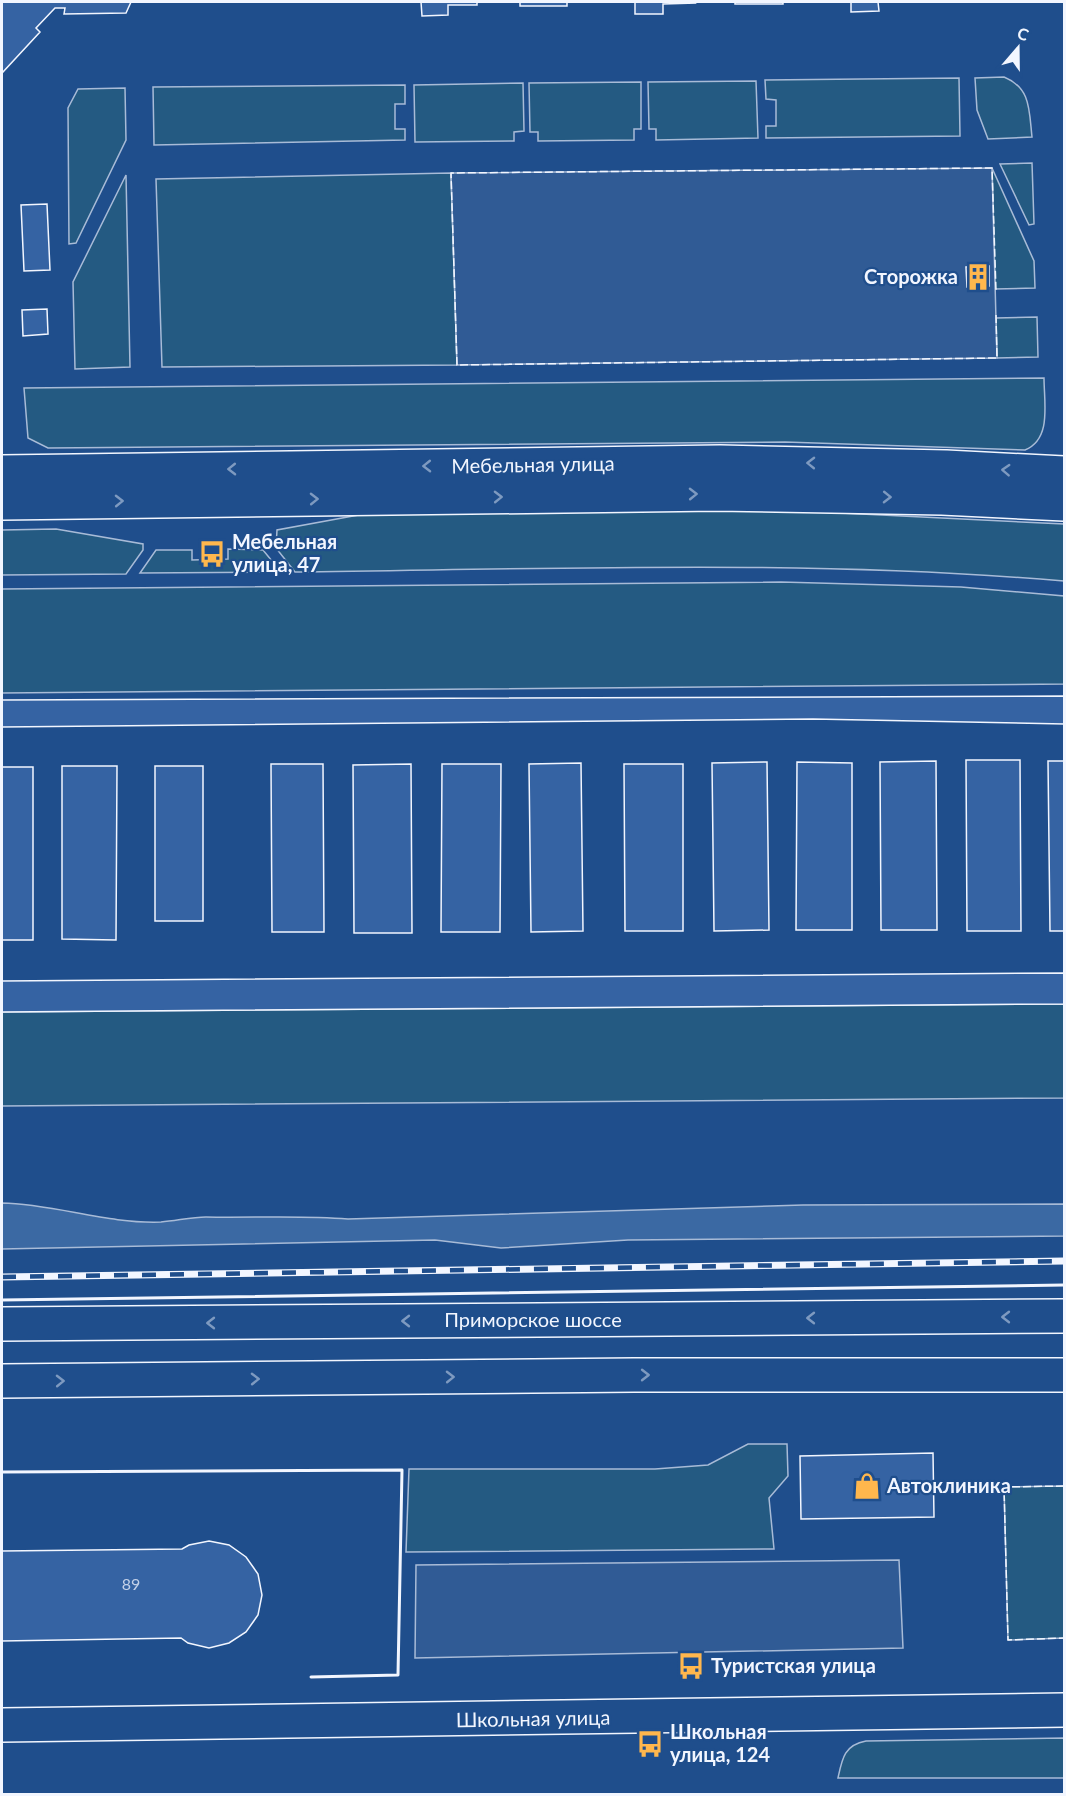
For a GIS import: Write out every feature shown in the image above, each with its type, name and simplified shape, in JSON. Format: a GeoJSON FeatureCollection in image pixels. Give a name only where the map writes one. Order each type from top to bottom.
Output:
{"type":"FeatureCollection","features":[{"type":"Feature","properties":{"kind":"street","name":"Мебельная улица"},"geometry":{"type":"LineString","coordinates":[[2,472],[720,462],[946,467],[1065,473]]}},
{"type":"Feature","properties":{"kind":"street","name":"Мебельная улица"},"geometry":{"type":"LineString","coordinates":[[2,503],[717,494],[942,498],[1065,504]]}},
{"type":"Feature","properties":{"kind":"street","name":"Приморское шоссе"},"geometry":{"type":"LineString","coordinates":[[2,1324],[1065,1316]]}},
{"type":"Feature","properties":{"kind":"street"},"geometry":{"type":"LineString","coordinates":[[2,1381],[634,1375],[1065,1375]]}},
{"type":"Feature","properties":{"kind":"street","name":"Школьная улица"},"geometry":{"type":"LineString","coordinates":[[2,1725],[1065,1710]]}},
{"type":"Feature","properties":{"kind":"shaded area"},"geometry":{"type":"Polygon","coordinates":[[[1004,77],[1019,87],[1024,94],[1029,109],[1032,137],[988,139],[977,110],[975,78],[1004,77]]]}},
{"type":"Feature","properties":{"kind":"shaded area"},"geometry":{"type":"Polygon","coordinates":[[[959,78],[960,136],[766,138],[766,126],[776,126],[776,100],[766,99],[765,80],[959,78]]]}},
{"type":"Feature","properties":{"kind":"shaded area"},"geometry":{"type":"Polygon","coordinates":[[[756,81],[758,138],[656,140],[656,129],[649,129],[648,82],[756,81]]]}},
{"type":"Feature","properties":{"kind":"shaded area"},"geometry":{"type":"Polygon","coordinates":[[[641,82],[641,129],[634,129],[634,140],[538,141],[538,132],[530,132],[529,83],[641,82]]]}},
{"type":"Feature","properties":{"kind":"shaded area"},"geometry":{"type":"Polygon","coordinates":[[[523,83],[524,131],[514,132],[514,141],[415,142],[414,85],[523,83]]]}},
{"type":"Feature","properties":{"kind":"shaded area"},"geometry":{"type":"Polygon","coordinates":[[[405,85],[405,104],[395,104],[395,129],[405,129],[405,140],[154,145],[153,87],[405,85]]]}},
{"type":"Feature","properties":{"kind":"shaded area"},"geometry":{"type":"Polygon","coordinates":[[[125,88],[126,140],[76,243],[69,244],[68,108],[78,89],[125,88]]]}},
{"type":"Feature","properties":{"kind":"shaded area"},"geometry":{"type":"Polygon","coordinates":[[[1032,163],[1034,224],[1029,225],[1000,164],[1032,163]]]}},
{"type":"Feature","properties":{"kind":"shaded area"},"geometry":{"type":"Polygon","coordinates":[[[992,168],[1034,261],[1035,288],[995,289],[992,168]]]}},
{"type":"Feature","properties":{"kind":"shaded area"},"geometry":{"type":"Polygon","coordinates":[[[992,168],[997,358],[457,365],[451,173],[992,168]]]}},
{"type":"Feature","properties":{"kind":"shaded area"},"geometry":{"type":"Polygon","coordinates":[[[451,173],[457,365],[162,367],[156,179],[451,173]]]}},
{"type":"Feature","properties":{"kind":"shaded area"},"geometry":{"type":"Polygon","coordinates":[[[126,175],[130,367],[75,369],[73,282],[126,175]]]}},
{"type":"Feature","properties":{"kind":"shaded area"},"geometry":{"type":"Polygon","coordinates":[[[1037,317],[1038,357],[997,358],[996,318],[1037,317]]]}},
{"type":"Feature","properties":{"kind":"shaded area"},"geometry":{"type":"Polygon","coordinates":[[[1044,378],[1045,419],[1043,429],[1034,445],[1025,450],[785,442],[48,448],[28,438],[24,388],[1044,378]]]}},
{"type":"Feature","properties":{"kind":"shaded area"},"geometry":{"type":"Polygon","coordinates":[[[780,510],[1064,524],[1064,581],[968,574],[776,568],[295,572],[276,548],[277,530],[364,514],[780,510]]]}},
{"type":"Feature","properties":{"kind":"shaded area"},"geometry":{"type":"Polygon","coordinates":[[[56,529],[143,544],[143,550],[126,574],[2,575],[2,530],[56,529]]]}},
{"type":"Feature","properties":{"kind":"shaded area"},"geometry":{"type":"Polygon","coordinates":[[[228,549],[263,550],[281,572],[140,573],[156,550],[192,550],[192,560],[228,559],[228,549]]]}},
{"type":"Feature","properties":{"kind":"shaded area"},"geometry":{"type":"Polygon","coordinates":[[[781,582],[961,587],[1064,596],[1064,684],[2,693],[2,589],[781,582]]]}},
{"type":"Feature","properties":{"kind":"shaded area"},"geometry":{"type":"Polygon","coordinates":[[[1064,1004],[1064,1098],[2,1106],[2,1012],[1064,1004]]]}},
{"type":"Feature","properties":{"kind":"shaded area"},"geometry":{"type":"Polygon","coordinates":[[[2,1203],[141,1222],[206,1217],[348,1219],[803,1205],[1064,1204],[1064,1236],[628,1240],[501,1248],[435,1240],[2,1249],[2,1203]]]}},
{"type":"Feature","properties":{"kind":"shaded area"},"geometry":{"type":"Polygon","coordinates":[[[748,1444],[787,1444],[788,1476],[769,1498],[774,1549],[406,1552],[409,1469],[655,1469],[708,1465],[748,1444]]]}},
{"type":"Feature","properties":{"kind":"shaded area"},"geometry":{"type":"Polygon","coordinates":[[[1064,1486],[1064,1638],[1008,1640],[1004,1487],[1064,1486]]]}},
{"type":"Feature","properties":{"kind":"shaded area"},"geometry":{"type":"Polygon","coordinates":[[[899,1560],[903,1648],[415,1658],[416,1565],[899,1560]]]}},
{"type":"Feature","properties":{"kind":"shaded area"},"geometry":{"type":"Polygon","coordinates":[[[1064,1738],[1064,1778],[838,1778],[845,1754],[853,1746],[866,1741],[1064,1738]]]}},
{"type":"Feature","properties":{"kind":"building"},"geometry":{"type":"Polygon","coordinates":[[[2,2],[131,2],[126,13],[64,14],[65,8],[55,8],[36,28],[40,32],[2,73],[2,2]]]}},
{"type":"Feature","properties":{"kind":"building"},"geometry":{"type":"Polygon","coordinates":[[[421,2],[477,2],[477,5],[448,5],[448,15],[422,16],[421,2]]]}},
{"type":"Feature","properties":{"kind":"building"},"geometry":{"type":"Polygon","coordinates":[[[520,2],[567,2],[567,6],[520,6],[520,2]]]}},
{"type":"Feature","properties":{"kind":"building"},"geometry":{"type":"Polygon","coordinates":[[[635,2],[695,3],[663,4],[663,14],[635,14],[635,2]]]}},
{"type":"Feature","properties":{"kind":"building"},"geometry":{"type":"Polygon","coordinates":[[[735,2],[783,2],[783,4],[735,4],[735,2]]]}},
{"type":"Feature","properties":{"kind":"building"},"geometry":{"type":"Polygon","coordinates":[[[851,2],[878,2],[879,11],[851,12],[851,2]]]}},
{"type":"Feature","properties":{"kind":"building"},"geometry":{"type":"Polygon","coordinates":[[[47,204],[50,270],[24,271],[21,205],[47,204]]]}},
{"type":"Feature","properties":{"kind":"building","name":"Сторожка"},"geometry":{"type":"Polygon","coordinates":[[[989,266],[989,286],[967,287],[966,267],[989,266]]]}},
{"type":"Feature","properties":{"kind":"building"},"geometry":{"type":"Polygon","coordinates":[[[47,309],[48,334],[23,336],[22,310],[47,309]]]}},
{"type":"Feature","properties":{"kind":"building"},"geometry":{"type":"Polygon","coordinates":[[[1064,696],[1064,724],[813,719],[2,727],[2,700],[1064,696]]]}},
{"type":"Feature","properties":{"kind":"building"},"geometry":{"type":"Polygon","coordinates":[[[966,760],[1020,760],[1021,931],[967,931],[966,760]]]}},
{"type":"Feature","properties":{"kind":"building"},"geometry":{"type":"Polygon","coordinates":[[[936,761],[937,930],[881,930],[880,762],[936,761]]]}},
{"type":"Feature","properties":{"kind":"building"},"geometry":{"type":"Polygon","coordinates":[[[1048,761],[1064,761],[1064,931],[1050,931],[1048,761]]]}},
{"type":"Feature","properties":{"kind":"building"},"geometry":{"type":"Polygon","coordinates":[[[767,762],[769,930],[714,931],[712,763],[767,762]]]}},
{"type":"Feature","properties":{"kind":"building"},"geometry":{"type":"Polygon","coordinates":[[[797,762],[852,763],[852,930],[796,930],[797,762]]]}},
{"type":"Feature","properties":{"kind":"building"},"geometry":{"type":"Polygon","coordinates":[[[581,763],[583,931],[531,932],[529,764],[581,763]]]}},
{"type":"Feature","properties":{"kind":"building"},"geometry":{"type":"Polygon","coordinates":[[[271,764],[323,764],[324,932],[272,932],[271,764]]]}},
{"type":"Feature","properties":{"kind":"building"},"geometry":{"type":"Polygon","coordinates":[[[411,764],[412,933],[354,933],[353,765],[411,764]]]}},
{"type":"Feature","properties":{"kind":"building"},"geometry":{"type":"Polygon","coordinates":[[[442,764],[501,764],[500,932],[441,932],[442,764]]]}},
{"type":"Feature","properties":{"kind":"building"},"geometry":{"type":"Polygon","coordinates":[[[624,764],[683,764],[683,931],[625,931],[624,764]]]}},
{"type":"Feature","properties":{"kind":"building"},"geometry":{"type":"Polygon","coordinates":[[[62,766],[117,766],[116,940],[62,939],[62,766]]]}},
{"type":"Feature","properties":{"kind":"building"},"geometry":{"type":"Polygon","coordinates":[[[155,766],[203,766],[203,921],[155,921],[155,766]]]}},
{"type":"Feature","properties":{"kind":"building"},"geometry":{"type":"Polygon","coordinates":[[[2,767],[33,767],[33,940],[2,940],[2,767]]]}},
{"type":"Feature","properties":{"kind":"building"},"geometry":{"type":"Polygon","coordinates":[[[1064,973],[1064,1004],[2,1012],[2,981],[1064,973]]]}},
{"type":"Feature","properties":{"kind":"building","name":"Автоклиника"},"geometry":{"type":"Polygon","coordinates":[[[933,1453],[934,1517],[801,1519],[800,1456],[933,1453]]]}},
{"type":"Feature","properties":{"kind":"building"},"geometry":{"type":"Polygon","coordinates":[[[209,1541],[229,1545],[246,1557],[258,1574],[262,1595],[258,1615],[246,1632],[229,1643],[209,1648],[188,1643],[181,1638],[2,1641],[2,1551],[182,1549],[189,1545],[209,1541]]]}},
{"type":"Feature","properties":{"kind":"railway"},"geometry":{"type":"LineString","coordinates":[[2,1277],[1064,1261]]}},
{"type":"Feature","properties":{"kind":"fence"},"geometry":{"type":"LineString","coordinates":[[996,291],[992,168],[451,173],[457,365],[997,358],[996,315]]}},
{"type":"Feature","properties":{"kind":"fence"},"geometry":{"type":"LineString","coordinates":[[1064,1486],[1004,1487],[1008,1640],[1064,1638]]}},
{"type":"Feature","properties":{"kind":"wall"},"geometry":{"type":"LineString","coordinates":[[2,1300],[1064,1285]]}},
{"type":"Feature","properties":{"kind":"wall"},"geometry":{"type":"LineString","coordinates":[[2,1472],[402,1470],[398,1675],[311,1677]]}},
{"type":"Feature","properties":{"kind":"place","name":"Сторожка"},"geometry":{"type":"Point","coordinates":[978,277]}},
{"type":"Feature","properties":{"kind":"place","name":"Мебельная улица, 47"},"geometry":{"type":"Point","coordinates":[212,554]}},
{"type":"Feature","properties":{"kind":"place","name":"Автоклиника"},"geometry":{"type":"Point","coordinates":[867,1486]}},
{"type":"Feature","properties":{"kind":"place","name":"Туристская улица"},"geometry":{"type":"Point","coordinates":[691,1666]}},
{"type":"Feature","properties":{"kind":"place","name":"Школьная улица, 124"},"geometry":{"type":"Point","coordinates":[650,1744]}}]}
